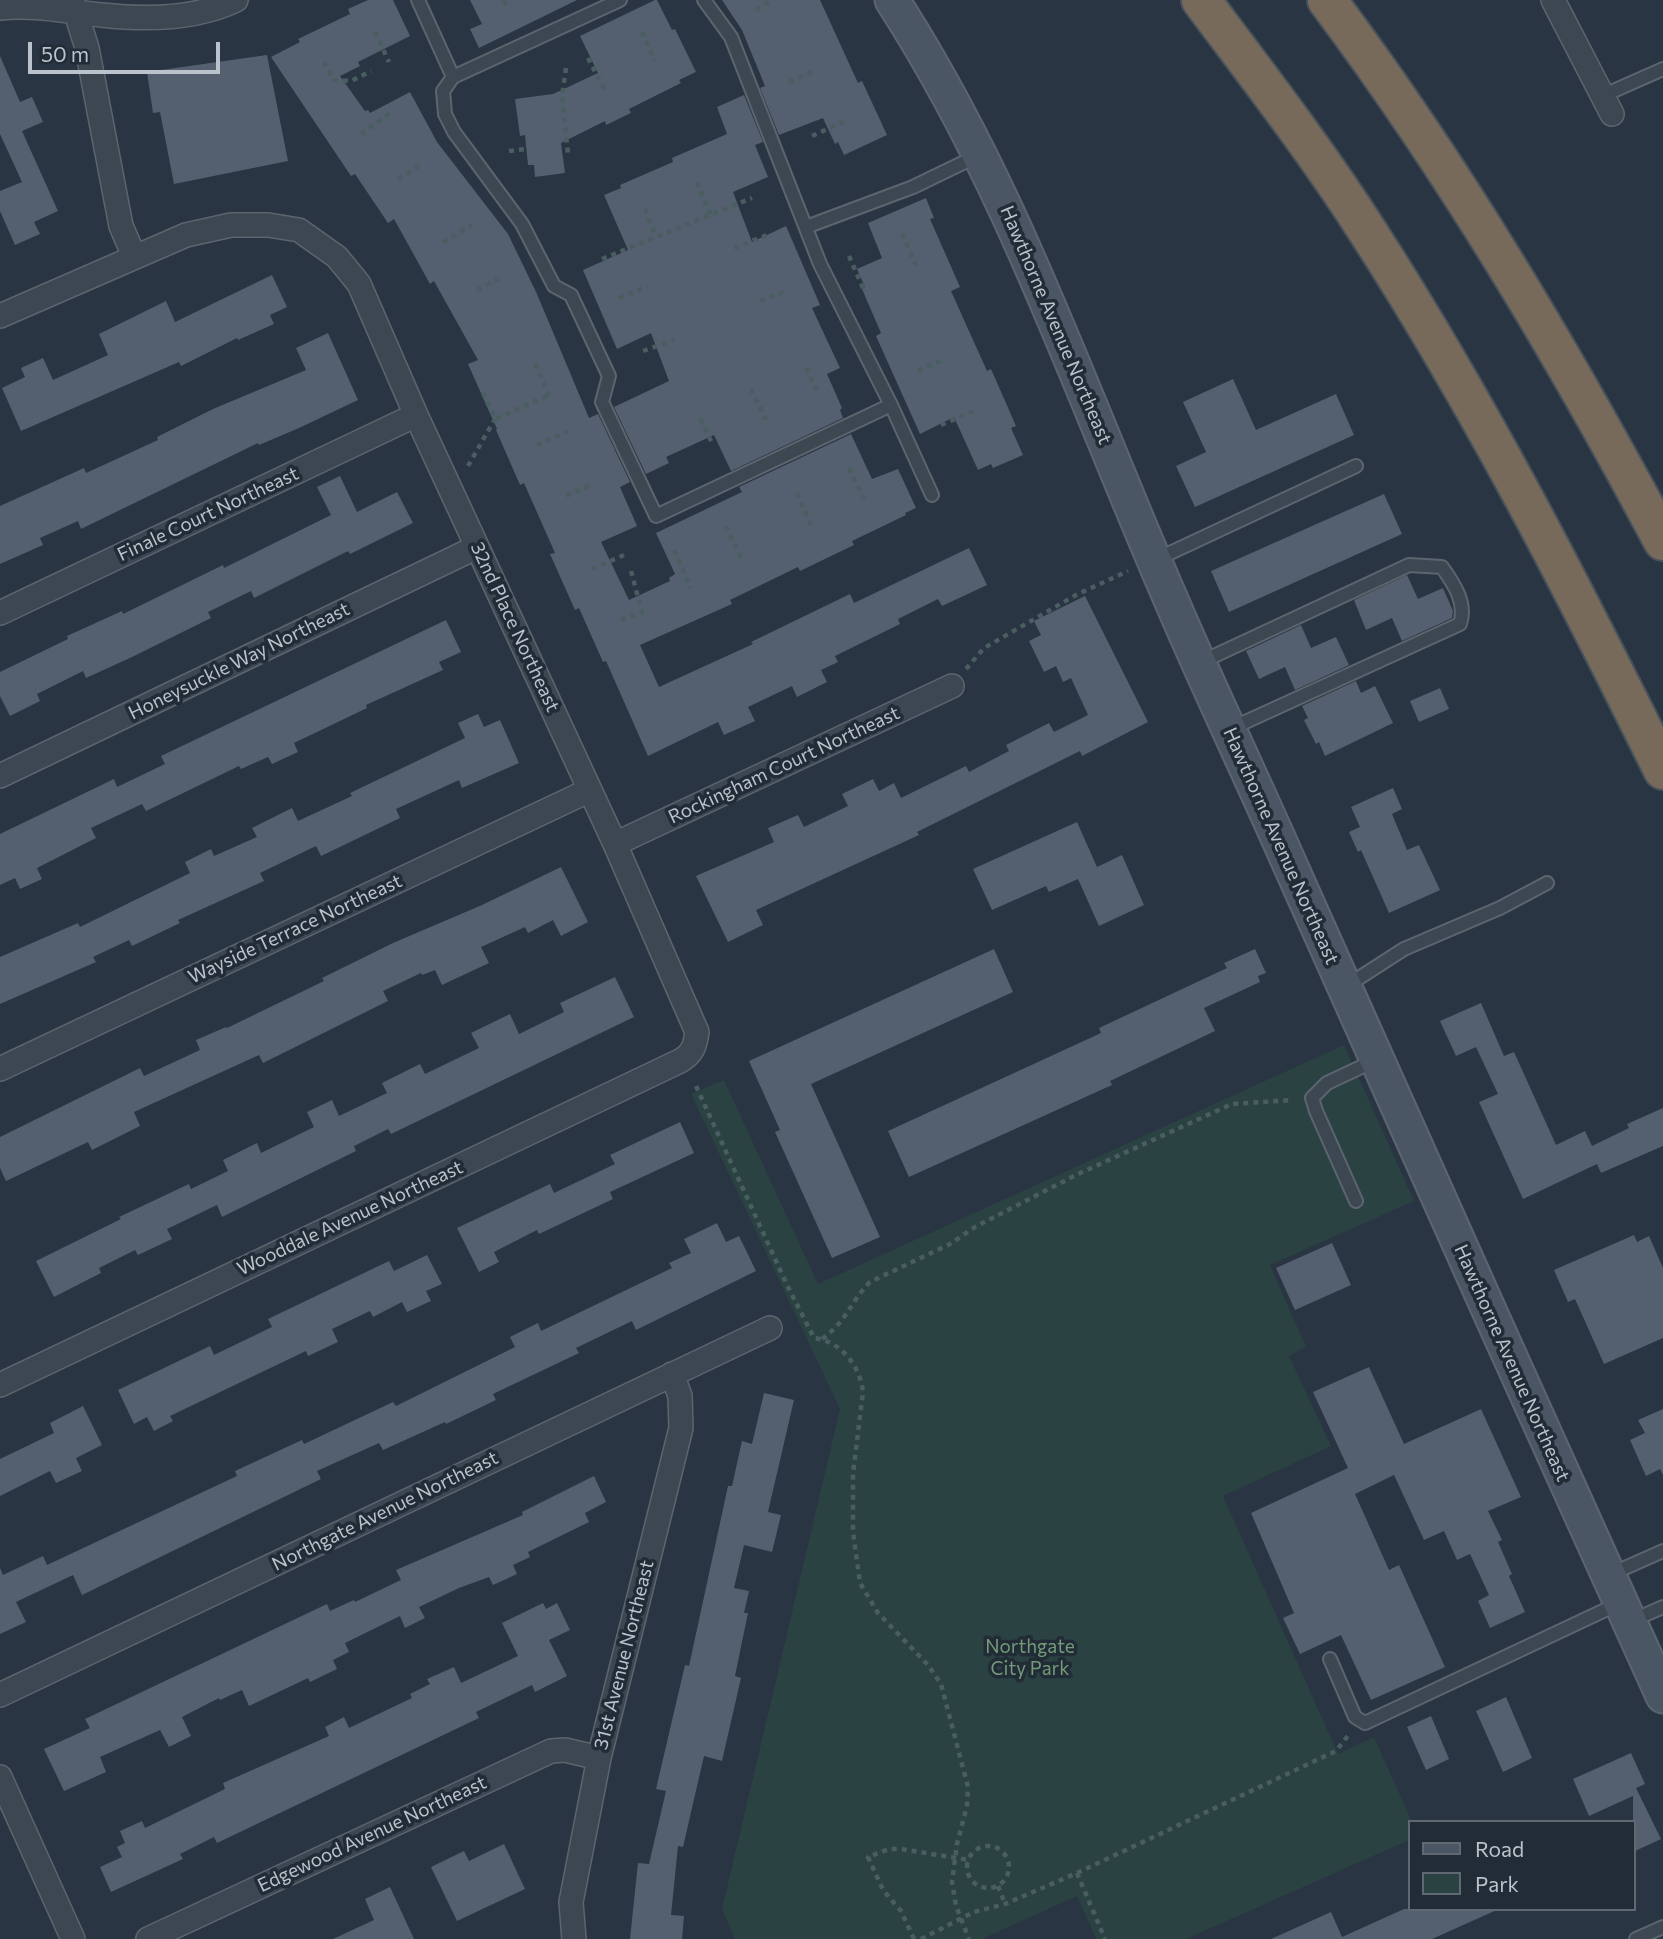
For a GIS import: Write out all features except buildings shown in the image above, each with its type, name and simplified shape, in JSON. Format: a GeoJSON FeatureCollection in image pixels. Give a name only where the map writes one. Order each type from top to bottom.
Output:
{"type":"FeatureCollection","features":[{"type":"Feature","properties":{"kind":"highway"},"geometry":{"type":"LineString","coordinates":[[1201,0],[1367,230],[1462,386],[1595,633],[1663,770]]}},
{"type":"Feature","properties":{"kind":"highway"},"geometry":{"type":"LineString","coordinates":[[1326,0],[1434,151],[1488,234],[1606,434],[1663,541]]}},
{"type":"Feature","properties":{"kind":"main road","name":"Hawthorne Avenue Northeast"},"geometry":{"type":"LineString","coordinates":[[892,0],[919,42],[980,154],[1049,304],[1142,565],[1199,663],[1663,1696]]}},
{"type":"Feature","properties":{"kind":"street"},"geometry":{"type":"LineString","coordinates":[[0,8],[74,6],[104,16],[166,16],[196,14],[236,0]]}},
{"type":"Feature","properties":{"kind":"street"},"geometry":{"type":"LineString","coordinates":[[1552,0],[1607,105]]}},
{"type":"Feature","properties":{"kind":"street"},"geometry":{"type":"LineString","coordinates":[[0,316],[134,256],[121,226],[87,48],[74,6]]}},
{"type":"Feature","properties":{"kind":"street","name":"32nd Place Northeast"},"geometry":{"type":"LineString","coordinates":[[134,256],[186,235],[231,225],[268,225],[299,230],[337,257],[359,284],[416,415],[615,844],[693,1022],[697,1032],[696,1046]]}},
{"type":"Feature","properties":{"kind":"street","name":"Finale Court Northeast"},"geometry":{"type":"LineString","coordinates":[[0,613],[416,415]]}},
{"type":"Feature","properties":{"kind":"street","name":"Honeysuckle Way Northeast"},"geometry":{"type":"LineString","coordinates":[[0,776],[477,547]]}},
{"type":"Feature","properties":{"kind":"street","name":"Rockingham Court Northeast"},"geometry":{"type":"LineString","coordinates":[[615,844],[952,686]]}},
{"type":"Feature","properties":{"kind":"street","name":"Wayside Terrace Northeast"},"geometry":{"type":"LineString","coordinates":[[0,1069],[590,790]]}},
{"type":"Feature","properties":{"kind":"street","name":"Wooddale Avenue Northeast"},"geometry":{"type":"LineString","coordinates":[[0,1385],[680,1061],[689,1056],[696,1046]]}},
{"type":"Feature","properties":{"kind":"street","name":"Northgate Avenue Northeast"},"geometry":{"type":"LineString","coordinates":[[0,1695],[770,1328]]}},
{"type":"Feature","properties":{"kind":"street","name":"31st Avenue Northeast"},"geometry":{"type":"LineString","coordinates":[[574,1939],[571,1902],[599,1758],[681,1428],[680,1395],[672,1374]]}},
{"type":"Feature","properties":{"kind":"street","name":"Edgewood Avenue Northeast"},"geometry":{"type":"LineString","coordinates":[[148,1939],[551,1751],[565,1750],[599,1758]]}},
{"type":"Feature","properties":{"kind":"street"},"geometry":{"type":"LineString","coordinates":[[0,1777],[74,1939]]}},
{"type":"Feature","properties":{"kind":"lane"},"geometry":{"type":"LineString","coordinates":[[418,0],[453,77]]}},
{"type":"Feature","properties":{"kind":"lane"},"geometry":{"type":"LineString","coordinates":[[620,0],[453,77],[443,92],[445,114],[454,132],[522,224],[554,286],[571,295],[609,376],[602,402],[656,516],[891,405]]}},
{"type":"Feature","properties":{"kind":"lane"},"geometry":{"type":"LineString","coordinates":[[704,0],[732,37],[820,264],[891,405],[932,495]]}},
{"type":"Feature","properties":{"kind":"lane"},"geometry":{"type":"LineString","coordinates":[[1607,105],[1663,69]]}},
{"type":"Feature","properties":{"kind":"lane"},"geometry":{"type":"LineString","coordinates":[[806,227],[913,187],[980,154]]}},
{"type":"Feature","properties":{"kind":"lane"},"geometry":{"type":"LineString","coordinates":[[1142,565],[1356,466]]}},
{"type":"Feature","properties":{"kind":"lane"},"geometry":{"type":"LineString","coordinates":[[1199,663],[1409,565],[1441,567],[1457,587],[1463,614],[1460,624],[1228,729]]}},
{"type":"Feature","properties":{"kind":"lane"},"geometry":{"type":"LineString","coordinates":[[1344,987],[1404,949],[1500,908],[1547,883]]}},
{"type":"Feature","properties":{"kind":"lane"},"geometry":{"type":"LineString","coordinates":[[1356,1201],[1312,1098],[1327,1083],[1376,1059]]}},
{"type":"Feature","properties":{"kind":"lane"},"geometry":{"type":"LineString","coordinates":[[1329,1659],[1355,1717],[1365,1723],[1620,1600],[1663,1551]]}},
{"type":"Feature","properties":{"kind":"lane"},"geometry":{"type":"LineString","coordinates":[[1620,1600],[1663,1607]]}},
{"type":"Feature","properties":{"kind":"lane"},"geometry":{"type":"LineString","coordinates":[[1636,1939],[1663,1927]]}},
{"type":"Feature","properties":{"kind":"path"},"geometry":{"type":"LineString","coordinates":[[503,0],[507,8]]}},
{"type":"Feature","properties":{"kind":"path"},"geometry":{"type":"LineString","coordinates":[[756,10],[772,0]]}},
{"type":"Feature","properties":{"kind":"path"},"geometry":{"type":"LineString","coordinates":[[375,32],[389,62]]}},
{"type":"Feature","properties":{"kind":"path"},"geometry":{"type":"LineString","coordinates":[[642,32],[655,61]]}},
{"type":"Feature","properties":{"kind":"path"},"geometry":{"type":"LineString","coordinates":[[588,58],[605,91]]}},
{"type":"Feature","properties":{"kind":"path"},"geometry":{"type":"LineString","coordinates":[[324,62],[332,80],[351,81],[371,71]]}},
{"type":"Feature","properties":{"kind":"path"},"geometry":{"type":"LineString","coordinates":[[566,68],[562,96],[568,154]]}},
{"type":"Feature","properties":{"kind":"path"},"geometry":{"type":"LineString","coordinates":[[789,82],[816,71]]}},
{"type":"Feature","properties":{"kind":"path"},"geometry":{"type":"LineString","coordinates":[[361,134],[393,111]]}},
{"type":"Feature","properties":{"kind":"path"},"geometry":{"type":"LineString","coordinates":[[812,136],[845,121]]}},
{"type":"Feature","properties":{"kind":"path"},"geometry":{"type":"LineString","coordinates":[[509,151],[526,149]]}},
{"type":"Feature","properties":{"kind":"path"},"geometry":{"type":"LineString","coordinates":[[398,179],[422,164]]}},
{"type":"Feature","properties":{"kind":"path"},"geometry":{"type":"LineString","coordinates":[[697,181],[710,214]]}},
{"type":"Feature","properties":{"kind":"path"},"geometry":{"type":"LineString","coordinates":[[602,259],[752,198]]}},
{"type":"Feature","properties":{"kind":"path"},"geometry":{"type":"LineString","coordinates":[[645,209],[656,237]]}},
{"type":"Feature","properties":{"kind":"path"},"geometry":{"type":"LineString","coordinates":[[443,242],[472,225]]}},
{"type":"Feature","properties":{"kind":"path"},"geometry":{"type":"LineString","coordinates":[[902,234],[918,270]]}},
{"type":"Feature","properties":{"kind":"path"},"geometry":{"type":"LineString","coordinates":[[734,248],[767,235]]}},
{"type":"Feature","properties":{"kind":"path"},"geometry":{"type":"LineString","coordinates":[[849,256],[863,288]]}},
{"type":"Feature","properties":{"kind":"path"},"geometry":{"type":"LineString","coordinates":[[477,290],[503,276]]}},
{"type":"Feature","properties":{"kind":"path"},"geometry":{"type":"LineString","coordinates":[[619,298],[648,287]]}},
{"type":"Feature","properties":{"kind":"path"},"geometry":{"type":"LineString","coordinates":[[760,301],[788,290]]}},
{"type":"Feature","properties":{"kind":"path"},"geometry":{"type":"LineString","coordinates":[[643,351],[674,340]]}},
{"type":"Feature","properties":{"kind":"path"},"geometry":{"type":"LineString","coordinates":[[918,371],[944,359]]}},
{"type":"Feature","properties":{"kind":"path"},"geometry":{"type":"LineString","coordinates":[[468,466],[495,419],[551,397],[535,364]]}},
{"type":"Feature","properties":{"kind":"path"},"geometry":{"type":"LineString","coordinates":[[806,368],[819,396]]}},
{"type":"Feature","properties":{"kind":"path"},"geometry":{"type":"LineString","coordinates":[[751,388],[766,420]]}},
{"type":"Feature","properties":{"kind":"path"},"geometry":{"type":"LineString","coordinates":[[483,393],[495,419]]}},
{"type":"Feature","properties":{"kind":"path"},"geometry":{"type":"LineString","coordinates":[[941,425],[974,411]]}},
{"type":"Feature","properties":{"kind":"path"},"geometry":{"type":"LineString","coordinates":[[700,419],[713,445]]}},
{"type":"Feature","properties":{"kind":"path"},"geometry":{"type":"LineString","coordinates":[[537,445],[568,431]]}},
{"type":"Feature","properties":{"kind":"path"},"geometry":{"type":"LineString","coordinates":[[849,468],[864,499]]}},
{"type":"Feature","properties":{"kind":"path"},"geometry":{"type":"LineString","coordinates":[[566,496],[592,484]]}},
{"type":"Feature","properties":{"kind":"path"},"geometry":{"type":"LineString","coordinates":[[797,493],[813,530]]}},
{"type":"Feature","properties":{"kind":"path"},"geometry":{"type":"LineString","coordinates":[[726,526],[741,558]]}},
{"type":"Feature","properties":{"kind":"path"},"geometry":{"type":"LineString","coordinates":[[674,550],[691,588]]}},
{"type":"Feature","properties":{"kind":"path"},"geometry":{"type":"LineString","coordinates":[[592,569],[624,555]]}},
{"type":"Feature","properties":{"kind":"path"},"geometry":{"type":"LineString","coordinates":[[952,686],[984,649],[1105,581],[1142,565]]}},
{"type":"Feature","properties":{"kind":"path"},"geometry":{"type":"LineString","coordinates":[[621,620],[642,612],[631,570]]}},
{"type":"Feature","properties":{"kind":"path"},"geometry":{"type":"LineString","coordinates":[[695,1086],[814,1338],[831,1342],[841,1350],[862,1381],[853,1474],[853,1532],[860,1583],[878,1613],[934,1672],[941,1684],[968,1787],[967,1807],[955,1857],[953,1895],[969,1939]]}},
{"type":"Feature","properties":{"kind":"path"},"geometry":{"type":"LineString","coordinates":[[822,1339],[839,1327],[870,1282],[950,1244],[1076,1175],[1232,1104],[1261,1104],[1312,1098]]}},
{"type":"Feature","properties":{"kind":"path"},"geometry":{"type":"LineString","coordinates":[[921,1939],[960,1918],[1005,1904],[1077,1873],[1336,1751],[1360,1721]]}},
{"type":"Feature","properties":{"kind":"path"},"geometry":{"type":"LineString","coordinates":[[982,1847],[994,1847],[1008,1860],[1009,1872],[998,1886],[987,1888],[976,1884],[968,1873],[969,1860],[982,1847]]}},
{"type":"Feature","properties":{"kind":"path"},"geometry":{"type":"LineString","coordinates":[[914,1939],[901,1911],[883,1890],[868,1857],[889,1849],[901,1849],[969,1860]]}},
{"type":"Feature","properties":{"kind":"path"},"geometry":{"type":"LineString","coordinates":[[1077,1873],[1105,1939]]}},
{"type":"Feature","properties":{"kind":"path"},"geometry":{"type":"LineString","coordinates":[[998,1886],[1005,1904]]}},
{"type":"Feature","properties":{"kind":"green space","name":"Northgate City Park"},"geometry":{"type":"Polygon","coordinates":[[[1344,1045],[1414,1201],[1270,1265],[1306,1347],[1289,1356],[1331,1446],[1223,1496],[1338,1754],[1374,1737],[1411,1820],[1408,1820],[1408,1840],[1186,1939],[1096,1939],[1077,1896],[982,1939],[735,1939],[722,1909],[840,1409],[691,1094],[724,1080],[818,1284],[1344,1045]]]}}]}
